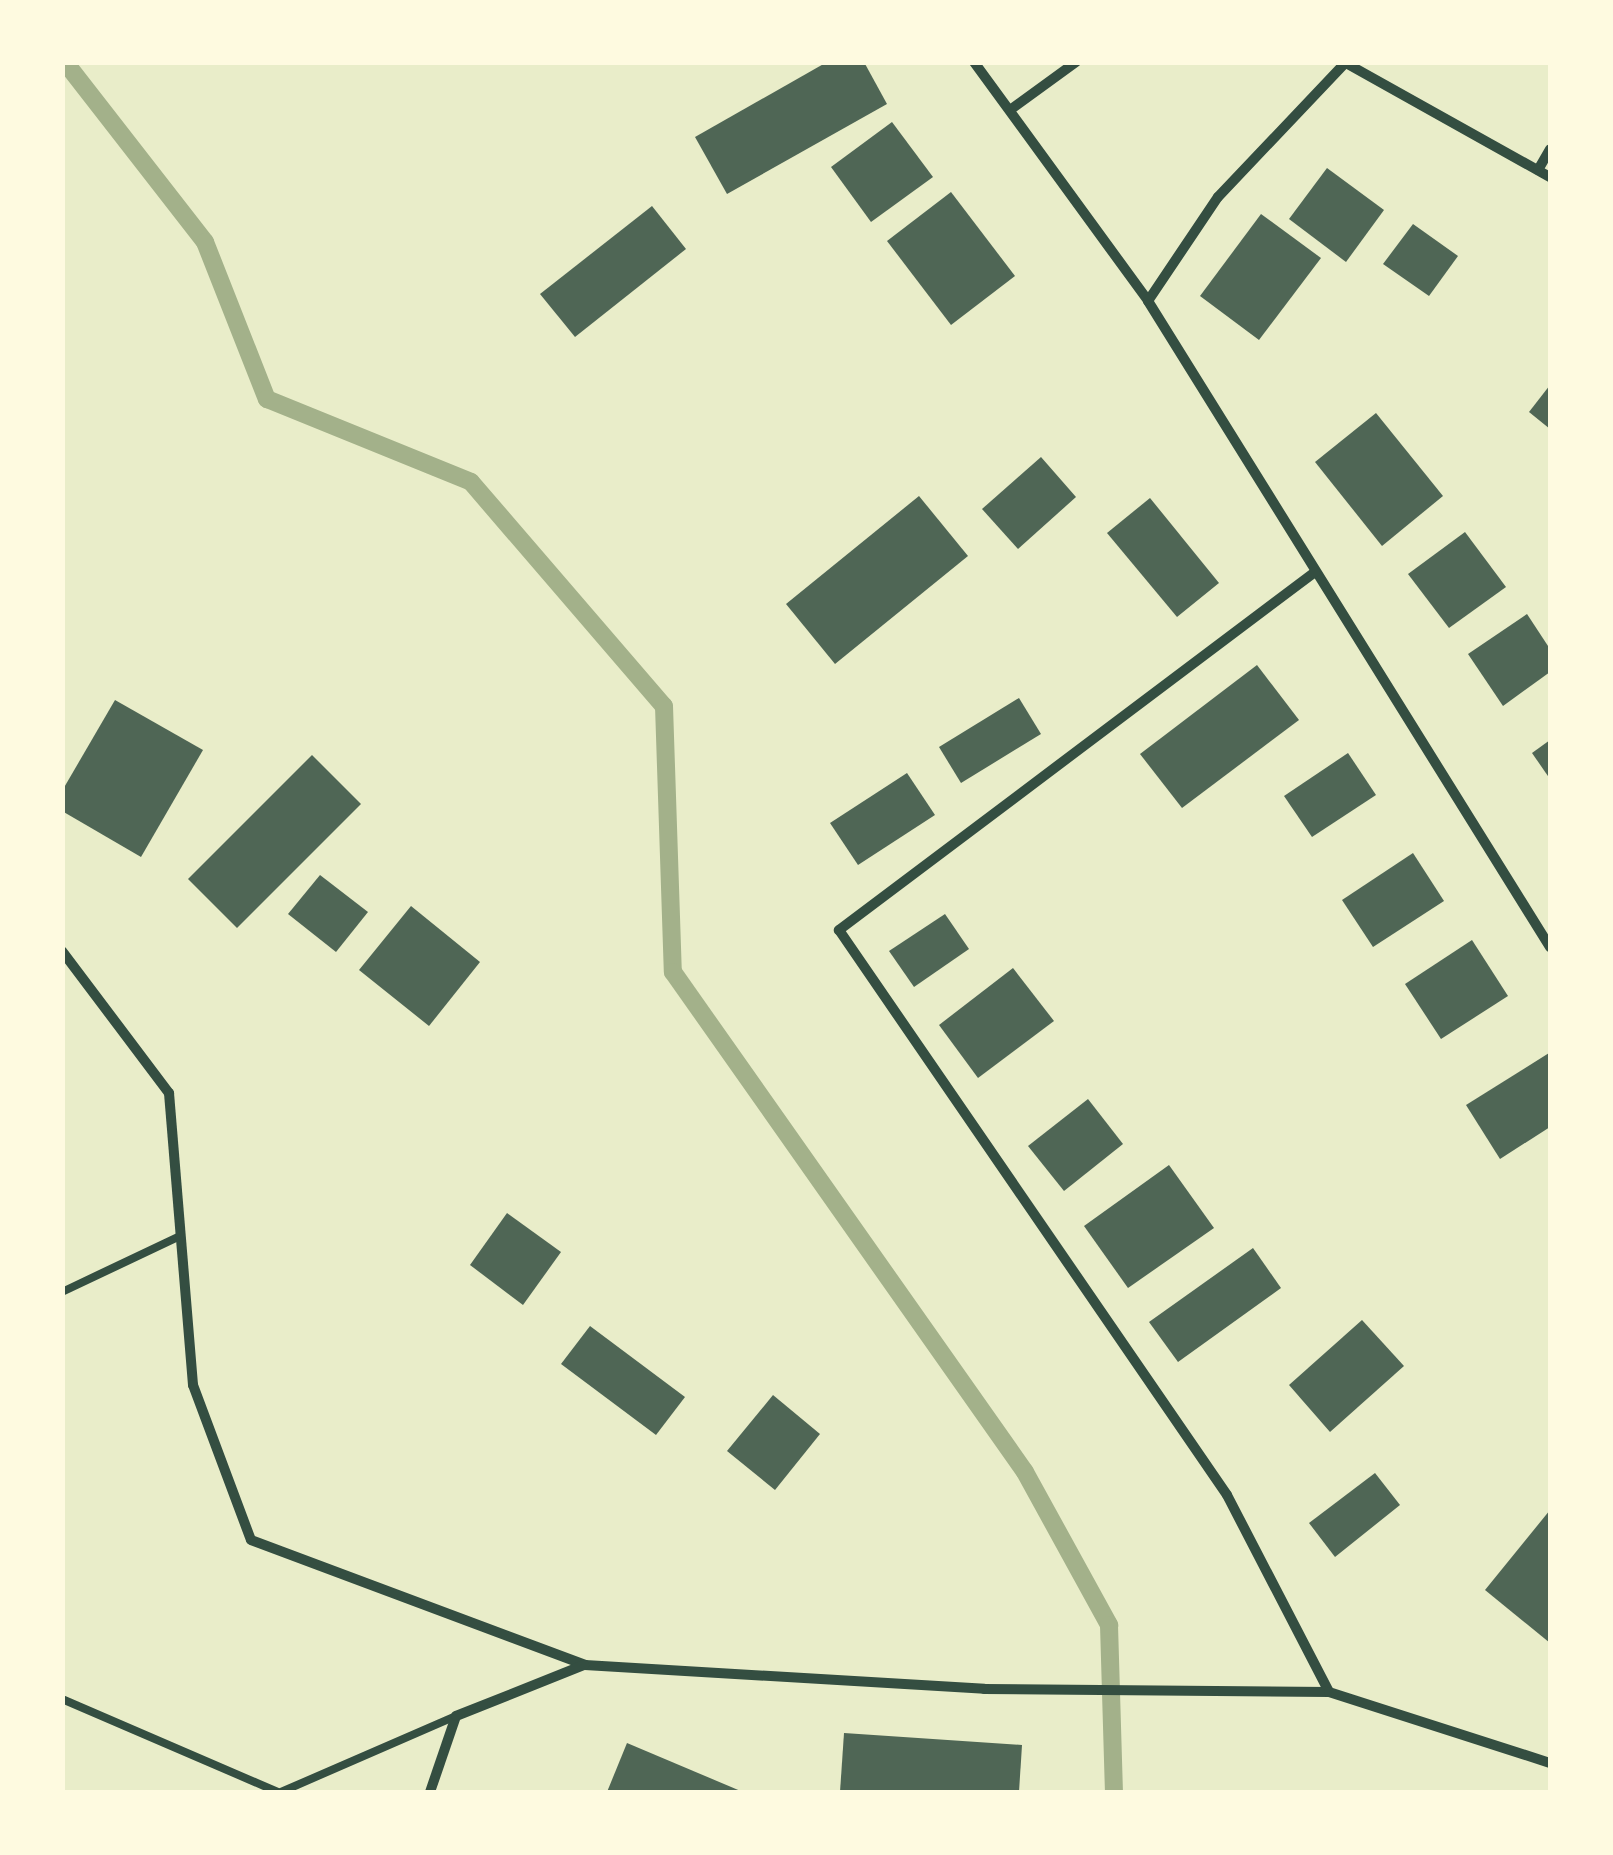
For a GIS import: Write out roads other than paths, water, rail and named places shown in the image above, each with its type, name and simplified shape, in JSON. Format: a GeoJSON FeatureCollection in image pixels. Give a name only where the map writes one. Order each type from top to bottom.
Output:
{"type":"FeatureCollection","features":[{"type":"Feature","properties":{"kind":"street"},"geometry":{"type":"LineString","coordinates":[[974,62],[1148,301],[1550,947]]}},
{"type":"Feature","properties":{"kind":"street"},"geometry":{"type":"LineString","coordinates":[[1010,110],[1076,62]]}},
{"type":"Feature","properties":{"kind":"street"},"geometry":{"type":"LineString","coordinates":[[1148,301],[1218,197],[1345,63],[1550,177]]}},
{"type":"Feature","properties":{"kind":"street"},"geometry":{"type":"LineString","coordinates":[[1538,170],[1550,150]]}},
{"type":"Feature","properties":{"kind":"street"},"geometry":{"type":"LineString","coordinates":[[1314,572],[839,930],[1227,1495],[1329,1692]]}},
{"type":"Feature","properties":{"kind":"street"},"geometry":{"type":"LineString","coordinates":[[62,951],[168,1093],[192,1384],[250,1540],[585,1664],[984,1689],[1329,1692],[1550,1763]]}},
{"type":"Feature","properties":{"kind":"street"},"geometry":{"type":"LineString","coordinates":[[430,1792],[456,1716],[585,1664]]}},
{"type":"Feature","properties":{"kind":"lane"},"geometry":{"type":"LineString","coordinates":[[62,1292],[180,1236]]}},
{"type":"Feature","properties":{"kind":"lane"},"geometry":{"type":"LineString","coordinates":[[62,1699],[280,1792],[456,1716]]}},
{"type":"Feature","properties":{"kind":"waterway"},"geometry":{"type":"LineString","coordinates":[[65,62],[205,242],[267,399],[471,482],[664,706],[673,972],[1025,1472],[1109,1625],[1114,1792]]}}]}
